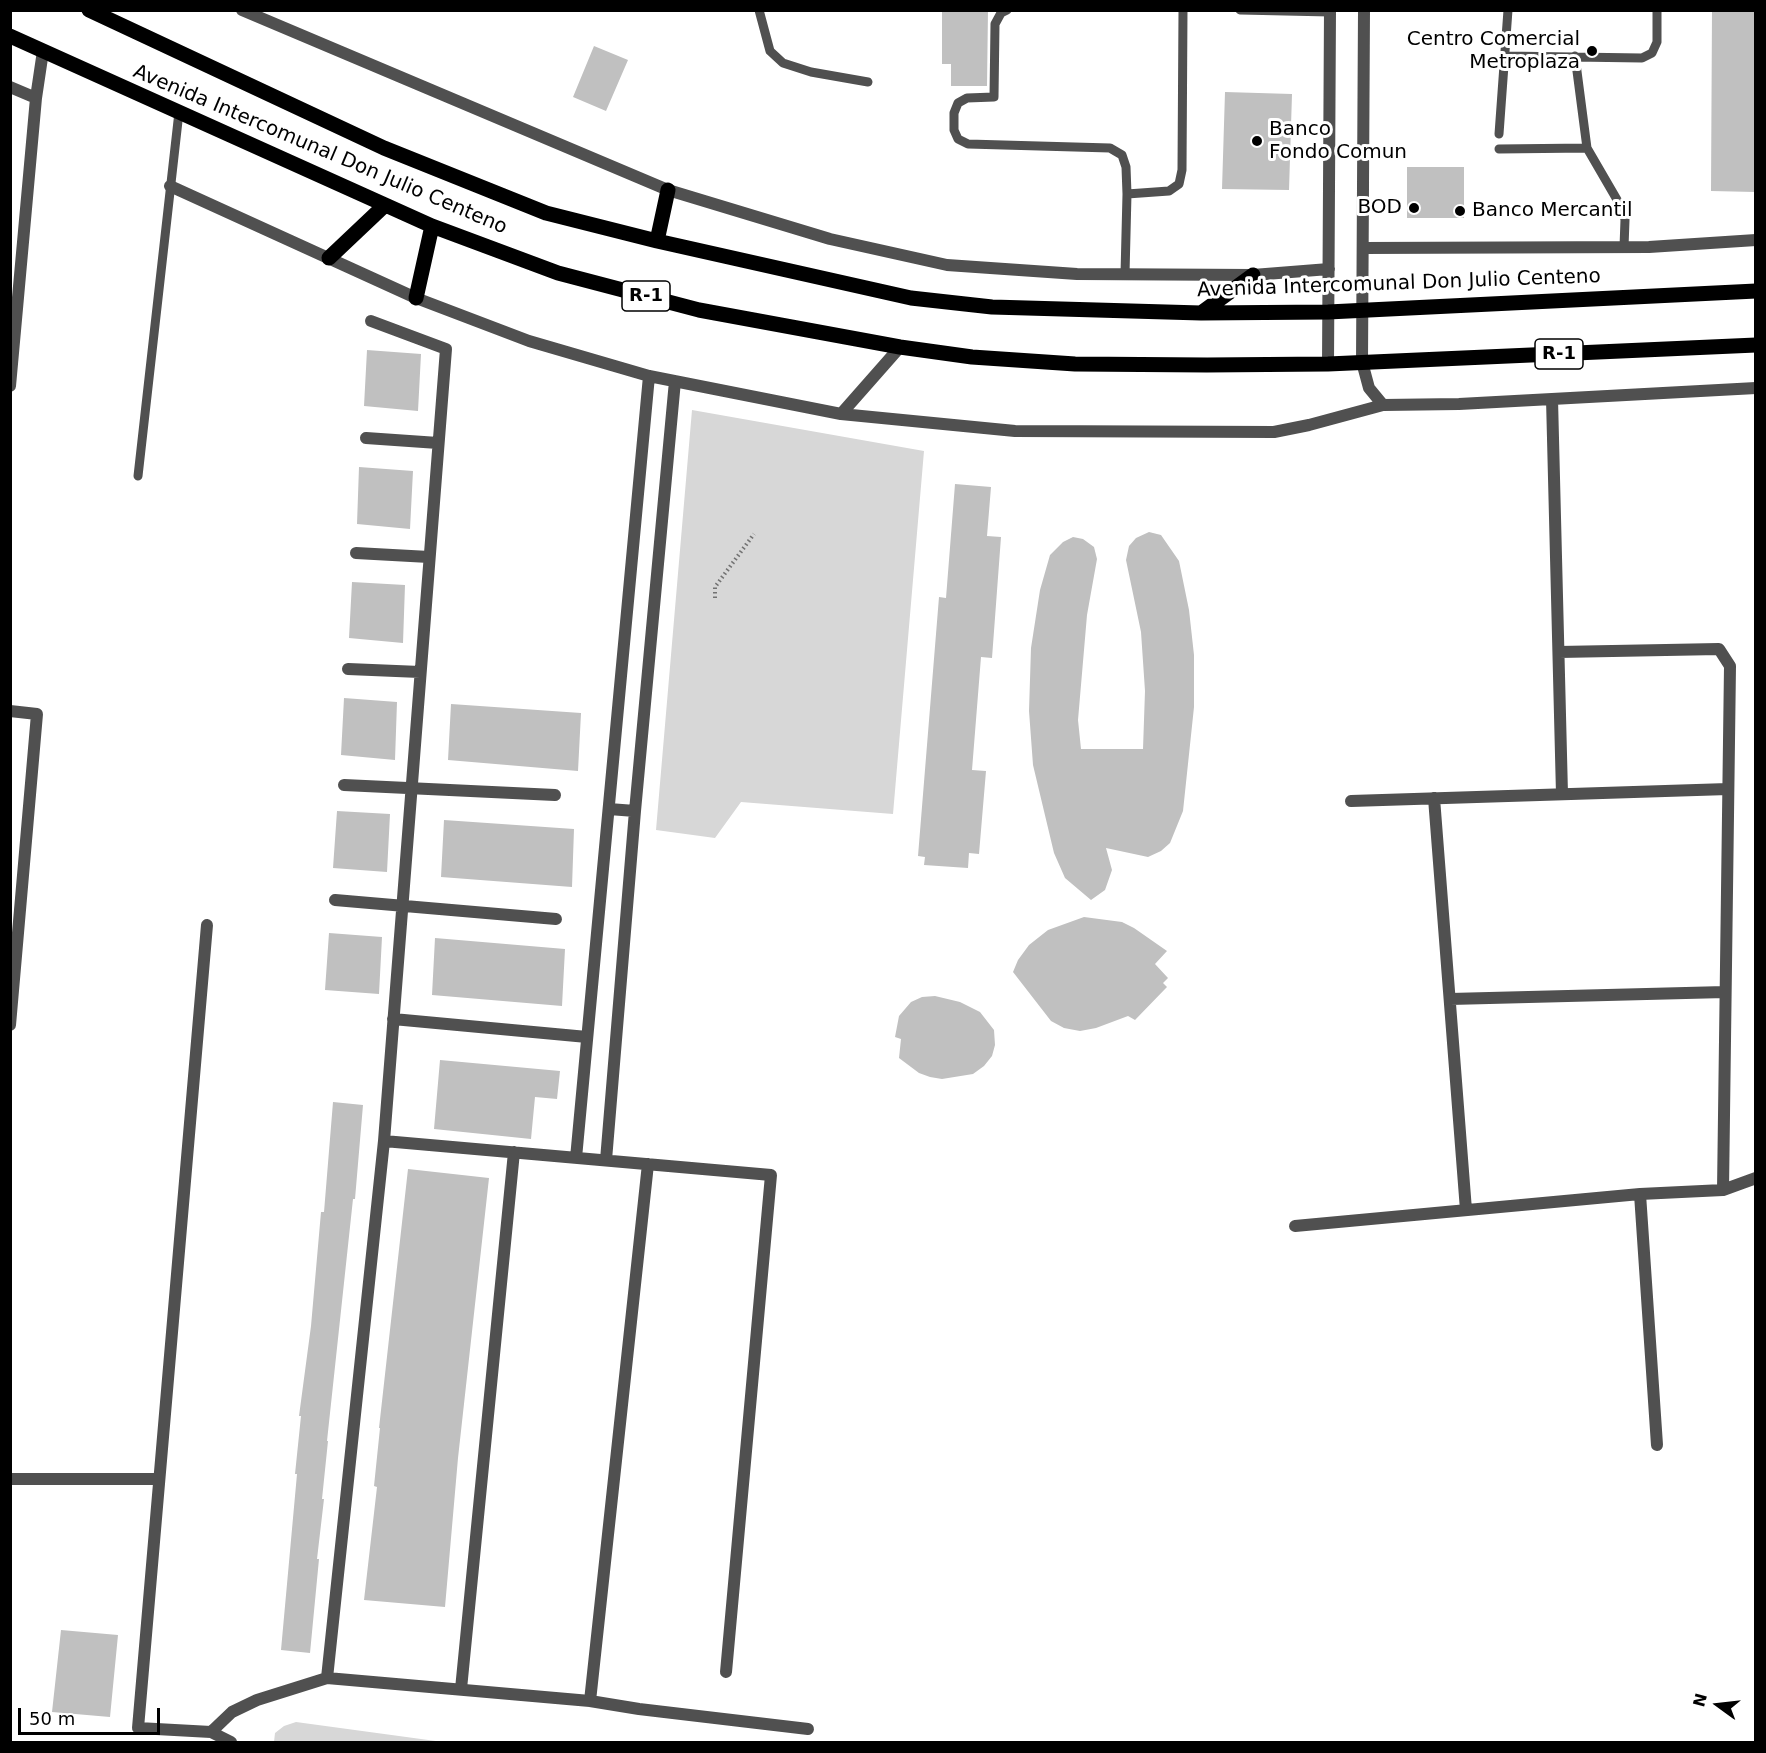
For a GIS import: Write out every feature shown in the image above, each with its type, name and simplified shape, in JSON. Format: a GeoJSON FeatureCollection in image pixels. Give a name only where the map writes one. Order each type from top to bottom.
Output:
{"type":"FeatureCollection","features":[{"type":"Feature","properties":{"kind":"main road","name":"Avenida Intercomunal Don Julio Centeno"},"geometry":{"type":"LineString","coordinates":[[88,10],[384,148],[546,213],[657,241],[911,298],[992,307],[1201,313],[1328,312],[1755,291]]}},
{"type":"Feature","properties":{"kind":"main road","name":"Avenida Intercomunal Don Julio Centeno"},"geometry":{"type":"LineString","coordinates":[[10,36],[432,226],[558,273],[699,310],[900,347],[972,357],[1075,364],[1328,364],[1755,345]]}},
{"type":"Feature","properties":{"kind":"main road"},"geometry":{"type":"LineString","coordinates":[[657,241],[668,190]]}},
{"type":"Feature","properties":{"kind":"main road"},"geometry":{"type":"LineString","coordinates":[[329,258],[385,205]]}},
{"type":"Feature","properties":{"kind":"main road"},"geometry":{"type":"LineString","coordinates":[[416,298],[432,226]]}},
{"type":"Feature","properties":{"kind":"main road"},"geometry":{"type":"LineString","coordinates":[[1201,313],[1253,275]]}},
{"type":"Feature","properties":{"kind":"street","name":"Avenida Intercomunal Don Julio Centeno"},"geometry":{"type":"LineString","coordinates":[[242,10],[668,190],[830,239],[947,266],[1077,274],[1253,275],[1329,269]]}},
{"type":"Feature","properties":{"kind":"street"},"geometry":{"type":"LineString","coordinates":[[1364,10],[1362,362],[1369,388],[1383,405]]}},
{"type":"Feature","properties":{"kind":"street"},"geometry":{"type":"LineString","coordinates":[[1328,364],[1330,11]]}},
{"type":"Feature","properties":{"kind":"street"},"geometry":{"type":"LineString","coordinates":[[10,386],[36,98],[43,51]]}},
{"type":"Feature","properties":{"kind":"street"},"geometry":{"type":"LineString","coordinates":[[10,87],[36,98]]}},
{"type":"Feature","properties":{"kind":"street"},"geometry":{"type":"LineString","coordinates":[[170,186],[416,298],[529,341],[649,376],[841,414],[1015,431],[1274,432],[1383,405],[1755,388]]}},
{"type":"Feature","properties":{"kind":"street","name":"Avenida Intercomunal Don Julio Centeno"},"geometry":{"type":"LineString","coordinates":[[1363,248],[1624,247],[1755,240]]}},
{"type":"Feature","properties":{"kind":"street"},"geometry":{"type":"LineString","coordinates":[[327,1678],[384,1141],[446,349],[371,321]]}},
{"type":"Feature","properties":{"kind":"street"},"geometry":{"type":"LineString","coordinates":[[841,414],[900,347]]}},
{"type":"Feature","properties":{"kind":"street"},"geometry":{"type":"LineString","coordinates":[[576,1158],[649,376]]}},
{"type":"Feature","properties":{"kind":"street"},"geometry":{"type":"LineString","coordinates":[[606,1160],[635,811],[675,381]]}},
{"type":"Feature","properties":{"kind":"street"},"geometry":{"type":"LineString","coordinates":[[1552,399],[1562,794]]}},
{"type":"Feature","properties":{"kind":"street"},"geometry":{"type":"LineString","coordinates":[[366,438],[438,443]]}},
{"type":"Feature","properties":{"kind":"street"},"geometry":{"type":"LineString","coordinates":[[356,553],[429,557]]}},
{"type":"Feature","properties":{"kind":"street"},"geometry":{"type":"LineString","coordinates":[[1559,652],[1719,649],[1730,666],[1724,1190]]}},
{"type":"Feature","properties":{"kind":"street"},"geometry":{"type":"LineString","coordinates":[[348,669],[420,672]]}},
{"type":"Feature","properties":{"kind":"street"},"geometry":{"type":"LineString","coordinates":[[10,711],[37,714],[10,1025]]}},
{"type":"Feature","properties":{"kind":"street"},"geometry":{"type":"LineString","coordinates":[[344,785],[411,790],[555,795]]}},
{"type":"Feature","properties":{"kind":"street"},"geometry":{"type":"LineString","coordinates":[[1352,801],[1728,789]]}},
{"type":"Feature","properties":{"kind":"street"},"geometry":{"type":"LineString","coordinates":[[1434,798],[1466,1210]]}},
{"type":"Feature","properties":{"kind":"street"},"geometry":{"type":"LineString","coordinates":[[609,809],[635,811]]}},
{"type":"Feature","properties":{"kind":"street"},"geometry":{"type":"LineString","coordinates":[[335,900],[556,919]]}},
{"type":"Feature","properties":{"kind":"street"},"geometry":{"type":"LineString","coordinates":[[207,925],[138,1728],[212,1732],[231,1743]]}},
{"type":"Feature","properties":{"kind":"street"},"geometry":{"type":"LineString","coordinates":[[1450,999],[1725,992]]}},
{"type":"Feature","properties":{"kind":"street"},"geometry":{"type":"LineString","coordinates":[[393,1019],[588,1037]]}},
{"type":"Feature","properties":{"kind":"street"},"geometry":{"type":"LineString","coordinates":[[384,1141],[771,1175],[726,1672]]}},
{"type":"Feature","properties":{"kind":"street"},"geometry":{"type":"LineString","coordinates":[[461,1689],[514,1152]]}},
{"type":"Feature","properties":{"kind":"street"},"geometry":{"type":"LineString","coordinates":[[590,1701],[648,1164]]}},
{"type":"Feature","properties":{"kind":"street"},"geometry":{"type":"LineString","coordinates":[[1295,1226],[1640,1194],[1724,1190],[1755,1178]]}},
{"type":"Feature","properties":{"kind":"street"},"geometry":{"type":"LineString","coordinates":[[1640,1194],[1657,1445]]}},
{"type":"Feature","properties":{"kind":"street"},"geometry":{"type":"LineString","coordinates":[[10,1479],[159,1479]]}},
{"type":"Feature","properties":{"kind":"street"},"geometry":{"type":"LineString","coordinates":[[212,1732],[232,1712],[256,1700],[327,1678],[590,1701],[808,1729]]}},
{"type":"Feature","properties":{"kind":"lane"},"geometry":{"type":"LineString","coordinates":[[759,10],[770,51],[783,63],[811,72],[868,81]]}},
{"type":"Feature","properties":{"kind":"lane"},"geometry":{"type":"LineString","coordinates":[[1007,10],[1000,13],[995,24],[994,97],[967,98],[958,103],[954,113],[954,130],[958,139],[968,144],[1110,148],[1122,155],[1126,167],[1127,194],[1125,274]]}},
{"type":"Feature","properties":{"kind":"lane"},"geometry":{"type":"LineString","coordinates":[[1127,194],[1169,191],[1179,184],[1182,170],[1183,10]]}},
{"type":"Feature","properties":{"kind":"lane"},"geometry":{"type":"LineString","coordinates":[[1240,10],[1330,11]]}},
{"type":"Feature","properties":{"kind":"lane"},"geometry":{"type":"LineString","coordinates":[[1499,134],[1508,10]]}},
{"type":"Feature","properties":{"kind":"lane"},"geometry":{"type":"LineString","coordinates":[[1505,56],[1642,58],[1652,53],[1657,42],[1657,10]]}},
{"type":"Feature","properties":{"kind":"lane"},"geometry":{"type":"LineString","coordinates":[[1575,56],[1587,148],[1623,210],[1624,247]]}},
{"type":"Feature","properties":{"kind":"lane"},"geometry":{"type":"LineString","coordinates":[[138,476],[179,112]]}},
{"type":"Feature","properties":{"kind":"lane"},"geometry":{"type":"LineString","coordinates":[[1499,149],[1587,148]]}},
{"type":"Feature","properties":{"kind":"path"},"geometry":{"type":"LineString","coordinates":[[715,598],[715,587],[754,534]]}},
{"type":"Feature","properties":{"kind":"shaded area"},"geometry":{"type":"Polygon","coordinates":[[[692,410],[924,451],[893,814],[741,802],[715,838],[656,830],[692,410]]]}},
{"type":"Feature","properties":{"kind":"shaded area"},"geometry":{"type":"Polygon","coordinates":[[[296,1722],[443,1742],[274,1742],[275,1733],[284,1726],[296,1722]]]}},
{"type":"Feature","properties":{"kind":"building"},"geometry":{"type":"Polygon","coordinates":[[[942,10],[988,10],[987,86],[951,86],[951,64],[942,64],[942,10]]]}},
{"type":"Feature","properties":{"kind":"building"},"geometry":{"type":"Polygon","coordinates":[[[1712,10],[1755,10],[1755,192],[1711,191],[1712,10]]]}},
{"type":"Feature","properties":{"kind":"building"},"geometry":{"type":"Polygon","coordinates":[[[594,46],[628,60],[606,111],[573,97],[594,46]]]}},
{"type":"Feature","properties":{"kind":"building","name":"Banco Fondo Comun"},"geometry":{"type":"Polygon","coordinates":[[[1225,92],[1292,94],[1289,190],[1222,189],[1225,92]]]}},
{"type":"Feature","properties":{"kind":"building"},"geometry":{"type":"Polygon","coordinates":[[[1407,167],[1464,167],[1464,218],[1407,218],[1407,167]]]}},
{"type":"Feature","properties":{"kind":"building"},"geometry":{"type":"Polygon","coordinates":[[[367,350],[421,354],[418,411],[364,406],[367,350]]]}},
{"type":"Feature","properties":{"kind":"building"},"geometry":{"type":"Polygon","coordinates":[[[359,467],[413,471],[410,529],[357,524],[359,467]]]}},
{"type":"Feature","properties":{"kind":"building"},"geometry":{"type":"Polygon","coordinates":[[[955,484],[991,487],[987,536],[1001,537],[992,658],[981,657],[972,770],[986,771],[979,854],[969,853],[968,868],[924,865],[925,857],[918,856],[939,597],[946,598],[955,484]]]}},
{"type":"Feature","properties":{"kind":"building"},"geometry":{"type":"Polygon","coordinates":[[[1149,532],[1161,535],[1179,561],[1189,610],[1194,655],[1194,707],[1183,811],[1170,843],[1161,851],[1148,857],[1106,848],[1112,870],[1105,890],[1091,900],[1065,878],[1054,853],[1033,765],[1029,711],[1031,648],[1040,590],[1050,555],[1063,542],[1073,537],[1083,539],[1094,547],[1097,559],[1087,615],[1078,720],[1081,749],[1143,749],[1145,691],[1141,632],[1126,560],[1129,546],[1136,538],[1149,532]]]}},
{"type":"Feature","properties":{"kind":"building"},"geometry":{"type":"Polygon","coordinates":[[[352,582],[405,585],[403,643],[349,638],[352,582]]]}},
{"type":"Feature","properties":{"kind":"building"},"geometry":{"type":"Polygon","coordinates":[[[344,698],[397,702],[395,760],[341,755],[344,698]]]}},
{"type":"Feature","properties":{"kind":"building"},"geometry":{"type":"Polygon","coordinates":[[[451,704],[581,713],[578,771],[448,760],[451,704]]]}},
{"type":"Feature","properties":{"kind":"building"},"geometry":{"type":"Polygon","coordinates":[[[337,811],[390,814],[387,872],[333,868],[337,811]]]}},
{"type":"Feature","properties":{"kind":"building"},"geometry":{"type":"Polygon","coordinates":[[[444,820],[574,829],[572,887],[441,877],[444,820]]]}},
{"type":"Feature","properties":{"kind":"building"},"geometry":{"type":"Polygon","coordinates":[[[1084,917],[1122,922],[1167,951],[1155,964],[1168,978],[1163,983],[1167,987],[1135,1020],[1128,1016],[1096,1028],[1080,1031],[1064,1028],[1051,1021],[1013,972],[1018,960],[1029,945],[1048,930],[1084,917]]]}},
{"type":"Feature","properties":{"kind":"building"},"geometry":{"type":"Polygon","coordinates":[[[329,933],[382,937],[379,994],[325,990],[329,933]]]}},
{"type":"Feature","properties":{"kind":"building"},"geometry":{"type":"Polygon","coordinates":[[[435,938],[565,949],[562,1006],[432,995],[435,938]]]}},
{"type":"Feature","properties":{"kind":"building"},"geometry":{"type":"Polygon","coordinates":[[[935,996],[960,1002],[980,1012],[994,1030],[995,1045],[992,1056],[973,1074],[942,1079],[930,1077],[919,1073],[899,1058],[901,1039],[895,1037],[899,1016],[911,1002],[922,997],[935,996]]]}},
{"type":"Feature","properties":{"kind":"building"},"geometry":{"type":"Polygon","coordinates":[[[440,1060],[560,1071],[557,1099],[535,1097],[531,1139],[434,1129],[440,1060]]]}},
{"type":"Feature","properties":{"kind":"building"},"geometry":{"type":"Polygon","coordinates":[[[333,1102],[363,1105],[355,1199],[353,1199],[327,1441],[310,1653],[281,1650],[297,1474],[295,1474],[301,1416],[299,1416],[311,1326],[321,1212],[324,1212],[333,1102]]]}},
{"type":"Feature","properties":{"kind":"building"},"geometry":{"type":"Polygon","coordinates":[[[408,1169],[489,1178],[458,1458],[445,1607],[364,1600],[377,1487],[374,1486],[379,1428],[408,1169]]]}},
{"type":"Feature","properties":{"kind":"building"},"geometry":{"type":"Polygon","coordinates":[[[61,1630],[118,1635],[110,1717],[52,1712],[61,1630]]]}},
{"type":"Feature","properties":{"kind":"place","name":"Centro Comercial Metroplaza"},"geometry":{"type":"Point","coordinates":[1592,51]}},
{"type":"Feature","properties":{"kind":"place","name":"Banco Fondo Comun"},"geometry":{"type":"Point","coordinates":[1257,141]}},
{"type":"Feature","properties":{"kind":"place","name":"BOD"},"geometry":{"type":"Point","coordinates":[1414,208]}},
{"type":"Feature","properties":{"kind":"place","name":"Banco Mercantil"},"geometry":{"type":"Point","coordinates":[1460,211]}}]}
